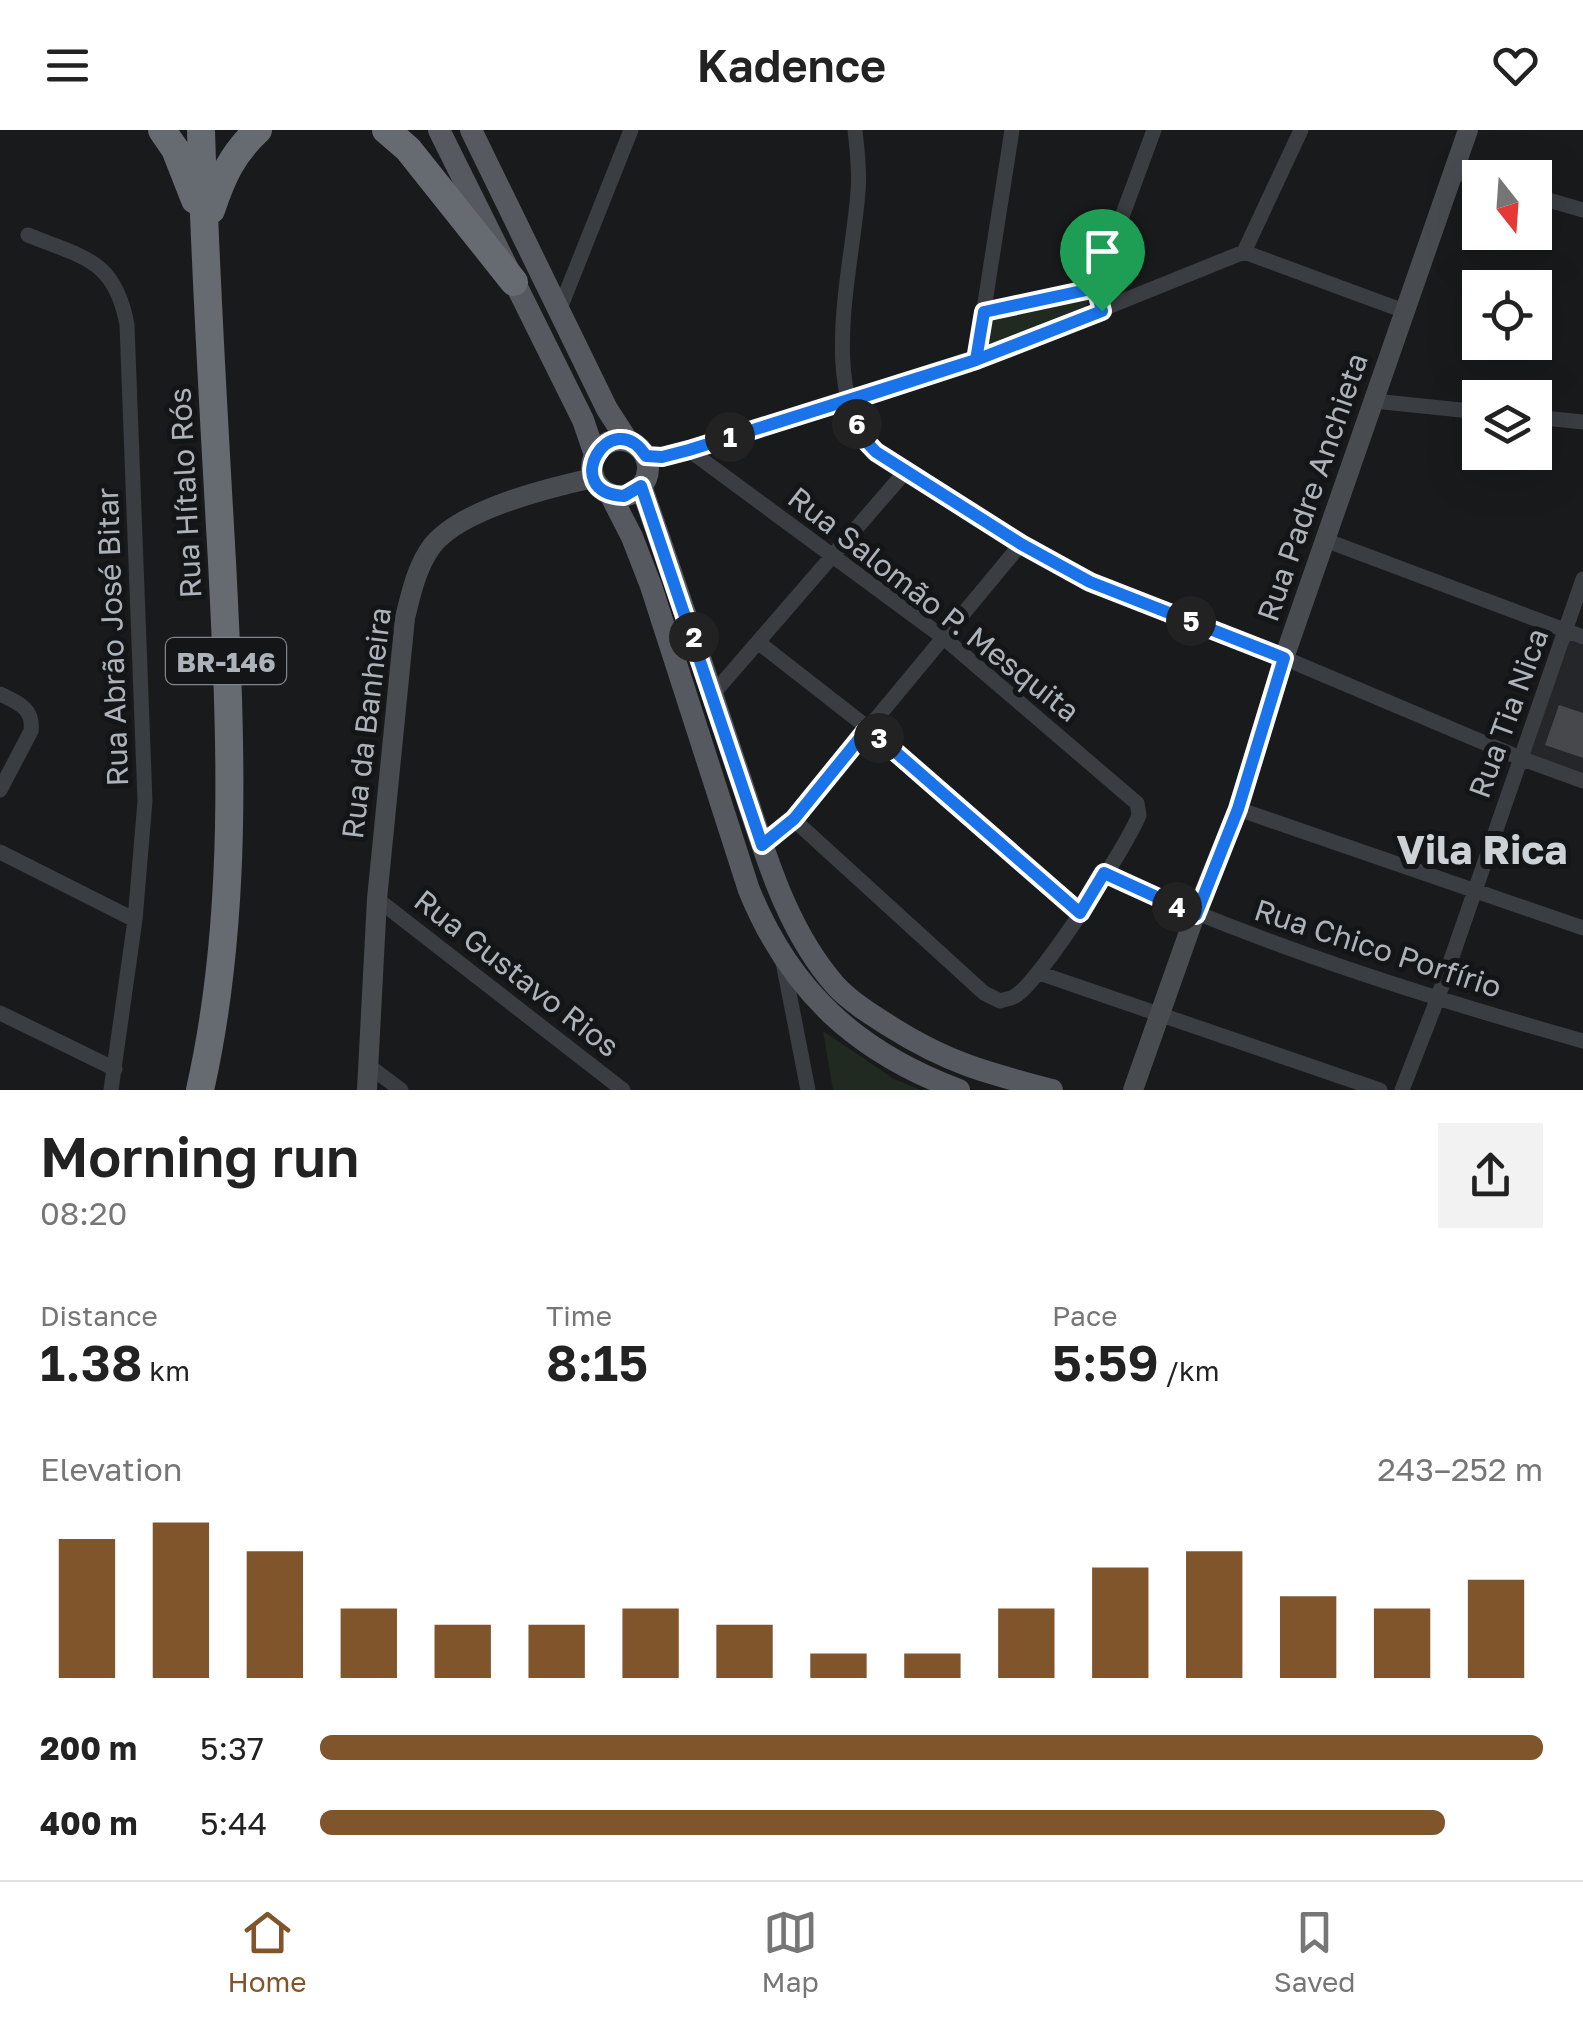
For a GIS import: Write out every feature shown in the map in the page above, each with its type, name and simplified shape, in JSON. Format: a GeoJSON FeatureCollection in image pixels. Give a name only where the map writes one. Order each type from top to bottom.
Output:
{"type":"FeatureCollection","features":[{"type":"Feature","properties":{"kind":"highway"},"geometry":{"type":"LineString","coordinates":[[162,130],[187,174],[204,230]]}},
{"type":"Feature","properties":{"kind":"highway","name":"Rua Hítalo Rós"},"geometry":{"type":"LineString","coordinates":[[200,1090],[223,948],[229,864],[226,634],[201,130]]}},
{"type":"Feature","properties":{"kind":"highway"},"geometry":{"type":"LineString","coordinates":[[204,230],[224,172],[237,150],[258,130]]}},
{"type":"Feature","properties":{"kind":"highway"},"geometry":{"type":"LineString","coordinates":[[386,130],[408,149],[514,282]]}},
{"type":"Feature","properties":{"kind":"main road"},"geometry":{"type":"LineString","coordinates":[[439,130],[583,420],[599,476],[632,537],[763,926],[784,962],[858,1038],[896,1062],[959,1090]]}},
{"type":"Feature","properties":{"kind":"main road"},"geometry":{"type":"LineString","coordinates":[[471,130],[607,409],[627,440],[646,456],[648,472],[641,486],[624,496],[599,476]]}},
{"type":"Feature","properties":{"kind":"main road","name":"Rua Padre Anchieta"},"geometry":{"type":"LineString","coordinates":[[1133,1090],[1238,809],[1284,658],[1468,130]]}},
{"type":"Feature","properties":{"kind":"main road"},"geometry":{"type":"LineString","coordinates":[[599,476],[605,444],[627,440]]}},
{"type":"Feature","properties":{"kind":"main road","name":"Rua da Banheira"},"geometry":{"type":"LineString","coordinates":[[367,1090],[376,899],[405,618],[416,576],[430,548],[449,527],[469,516],[599,476]]}},
{"type":"Feature","properties":{"kind":"main road"},"geometry":{"type":"LineString","coordinates":[[641,486],[762,845],[792,919],[810,951],[838,988],[870,1014],[933,1053],[972,1069],[1052,1090]]}},
{"type":"Feature","properties":{"kind":"street"},"geometry":{"type":"LineString","coordinates":[[559,311],[631,130]]}},
{"type":"Feature","properties":{"kind":"street"},"geometry":{"type":"LineString","coordinates":[[854,130],[859,187],[843,311],[850,401],[861,436],[876,452],[1021,544],[1090,582],[1284,658],[1520,758],[1583,780]]}},
{"type":"Feature","properties":{"kind":"street"},"geometry":{"type":"LineString","coordinates":[[976,360],[1012,130]]}},
{"type":"Feature","properties":{"kind":"street"},"geometry":{"type":"LineString","coordinates":[[1102,311],[1096,288],[1154,130]]}},
{"type":"Feature","properties":{"kind":"street"},"geometry":{"type":"LineString","coordinates":[[646,456],[662,457],[689,450],[976,360],[1244,252],[1301,130]]}},
{"type":"Feature","properties":{"kind":"street"},"geometry":{"type":"LineString","coordinates":[[1452,172],[1462,175]]}},
{"type":"Feature","properties":{"kind":"street"},"geometry":{"type":"LineString","coordinates":[[1552,201],[1583,210]]}},
{"type":"Feature","properties":{"kind":"street","name":"Rua Abrão José Bitar"},"geometry":{"type":"LineString","coordinates":[[28,235],[72,252],[112,277],[124,304],[127,325],[146,801],[135,920],[111,1090]]}},
{"type":"Feature","properties":{"kind":"street"},"geometry":{"type":"LineString","coordinates":[[1244,252],[1404,311]]}},
{"type":"Feature","properties":{"kind":"street"},"geometry":{"type":"LineString","coordinates":[[984,312],[1096,288]]}},
{"type":"Feature","properties":{"kind":"street"},"geometry":{"type":"LineString","coordinates":[[1374,401],[1462,410]]}},
{"type":"Feature","properties":{"kind":"street"},"geometry":{"type":"LineString","coordinates":[[1552,419],[1583,422]]}},
{"type":"Feature","properties":{"kind":"street","name":"Rua Salomão P. Mesquita"},"geometry":{"type":"LineString","coordinates":[[689,450],[944,638],[1139,808],[1137,822],[1104,873]]}},
{"type":"Feature","properties":{"kind":"street"},"geometry":{"type":"LineString","coordinates":[[712,695],[905,472]]}},
{"type":"Feature","properties":{"kind":"street"},"geometry":{"type":"LineString","coordinates":[[1325,540],[1583,637]]}},
{"type":"Feature","properties":{"kind":"street"},"geometry":{"type":"LineString","coordinates":[[762,845],[794,819],[1021,544]]}},
{"type":"Feature","properties":{"kind":"street","name":"Rua Tia Nica"},"geometry":{"type":"LineString","coordinates":[[1402,1090],[1583,580]]}},
{"type":"Feature","properties":{"kind":"street"},"geometry":{"type":"LineString","coordinates":[[759,644],[868,728],[1080,913]]}},
{"type":"Feature","properties":{"kind":"street"},"geometry":{"type":"LineString","coordinates":[[0,694],[22,705],[30,712],[32,722],[0,790]]}},
{"type":"Feature","properties":{"kind":"street"},"geometry":{"type":"LineString","coordinates":[[1238,809],[1583,928]]}},
{"type":"Feature","properties":{"kind":"street"},"geometry":{"type":"LineString","coordinates":[[794,819],[984,993],[1000,1001],[1017,996],[1039,973],[1104,873]]}},
{"type":"Feature","properties":{"kind":"street"},"geometry":{"type":"LineString","coordinates":[[0,852],[135,920]]}},
{"type":"Feature","properties":{"kind":"street","name":"Rua Chico Porfírio"},"geometry":{"type":"LineString","coordinates":[[1104,873],[1196,915],[1436,1000],[1583,1041]]}},
{"type":"Feature","properties":{"kind":"street","name":"Rua Gustavo Rios"},"geometry":{"type":"LineString","coordinates":[[376,899],[623,1090]]}},
{"type":"Feature","properties":{"kind":"street"},"geometry":{"type":"LineString","coordinates":[[784,962],[808,1090]]}},
{"type":"Feature","properties":{"kind":"street"},"geometry":{"type":"LineString","coordinates":[[1039,973],[1380,1090]]}},
{"type":"Feature","properties":{"kind":"street"},"geometry":{"type":"LineString","coordinates":[[0,1013],[115,1069]]}},
{"type":"Feature","properties":{"kind":"street"},"geometry":{"type":"LineString","coordinates":[[369,1066],[401,1090]]}},
{"type":"Feature","properties":{"kind":"shaded area"},"geometry":{"type":"Polygon","coordinates":[[[1084,295],[1092,297],[1082,311],[987,346],[990,317],[1084,295]]]}},
{"type":"Feature","properties":{"kind":"shaded area"},"geometry":{"type":"Polygon","coordinates":[[[1566,639],[1583,645],[1583,774],[1526,755],[1566,639]]]}},
{"type":"Feature","properties":{"kind":"shaded area"},"geometry":{"type":"Polygon","coordinates":[[[823,1031],[894,1079],[921,1090],[833,1090],[823,1031]]]}},
{"type":"Feature","properties":{"kind":"building"},"geometry":{"type":"Polygon","coordinates":[[[1559,705],[1583,713],[1583,758],[1545,745],[1559,705]]]}},
{"type":"Feature","properties":{"kind":"district","name":"Vila Rica"},"geometry":{"type":"Point","coordinates":[1482,849]}},
{"type":"Feature","properties":{"kind":"route"},"geometry":{"type":"LineString","coordinates":[[1102,311],[976,360],[689,450],[662,457],[646,456],[627,440],[612,441],[599,448],[592,462],[597,485],[616,496],[641,486],[762,845],[794,819],[868,728],[1080,913],[1104,873],[1196,915],[1238,809],[1284,658],[1090,582],[1021,544],[876,452],[861,436],[850,401],[976,360],[984,312],[1096,288],[1102,311]]}}]}
